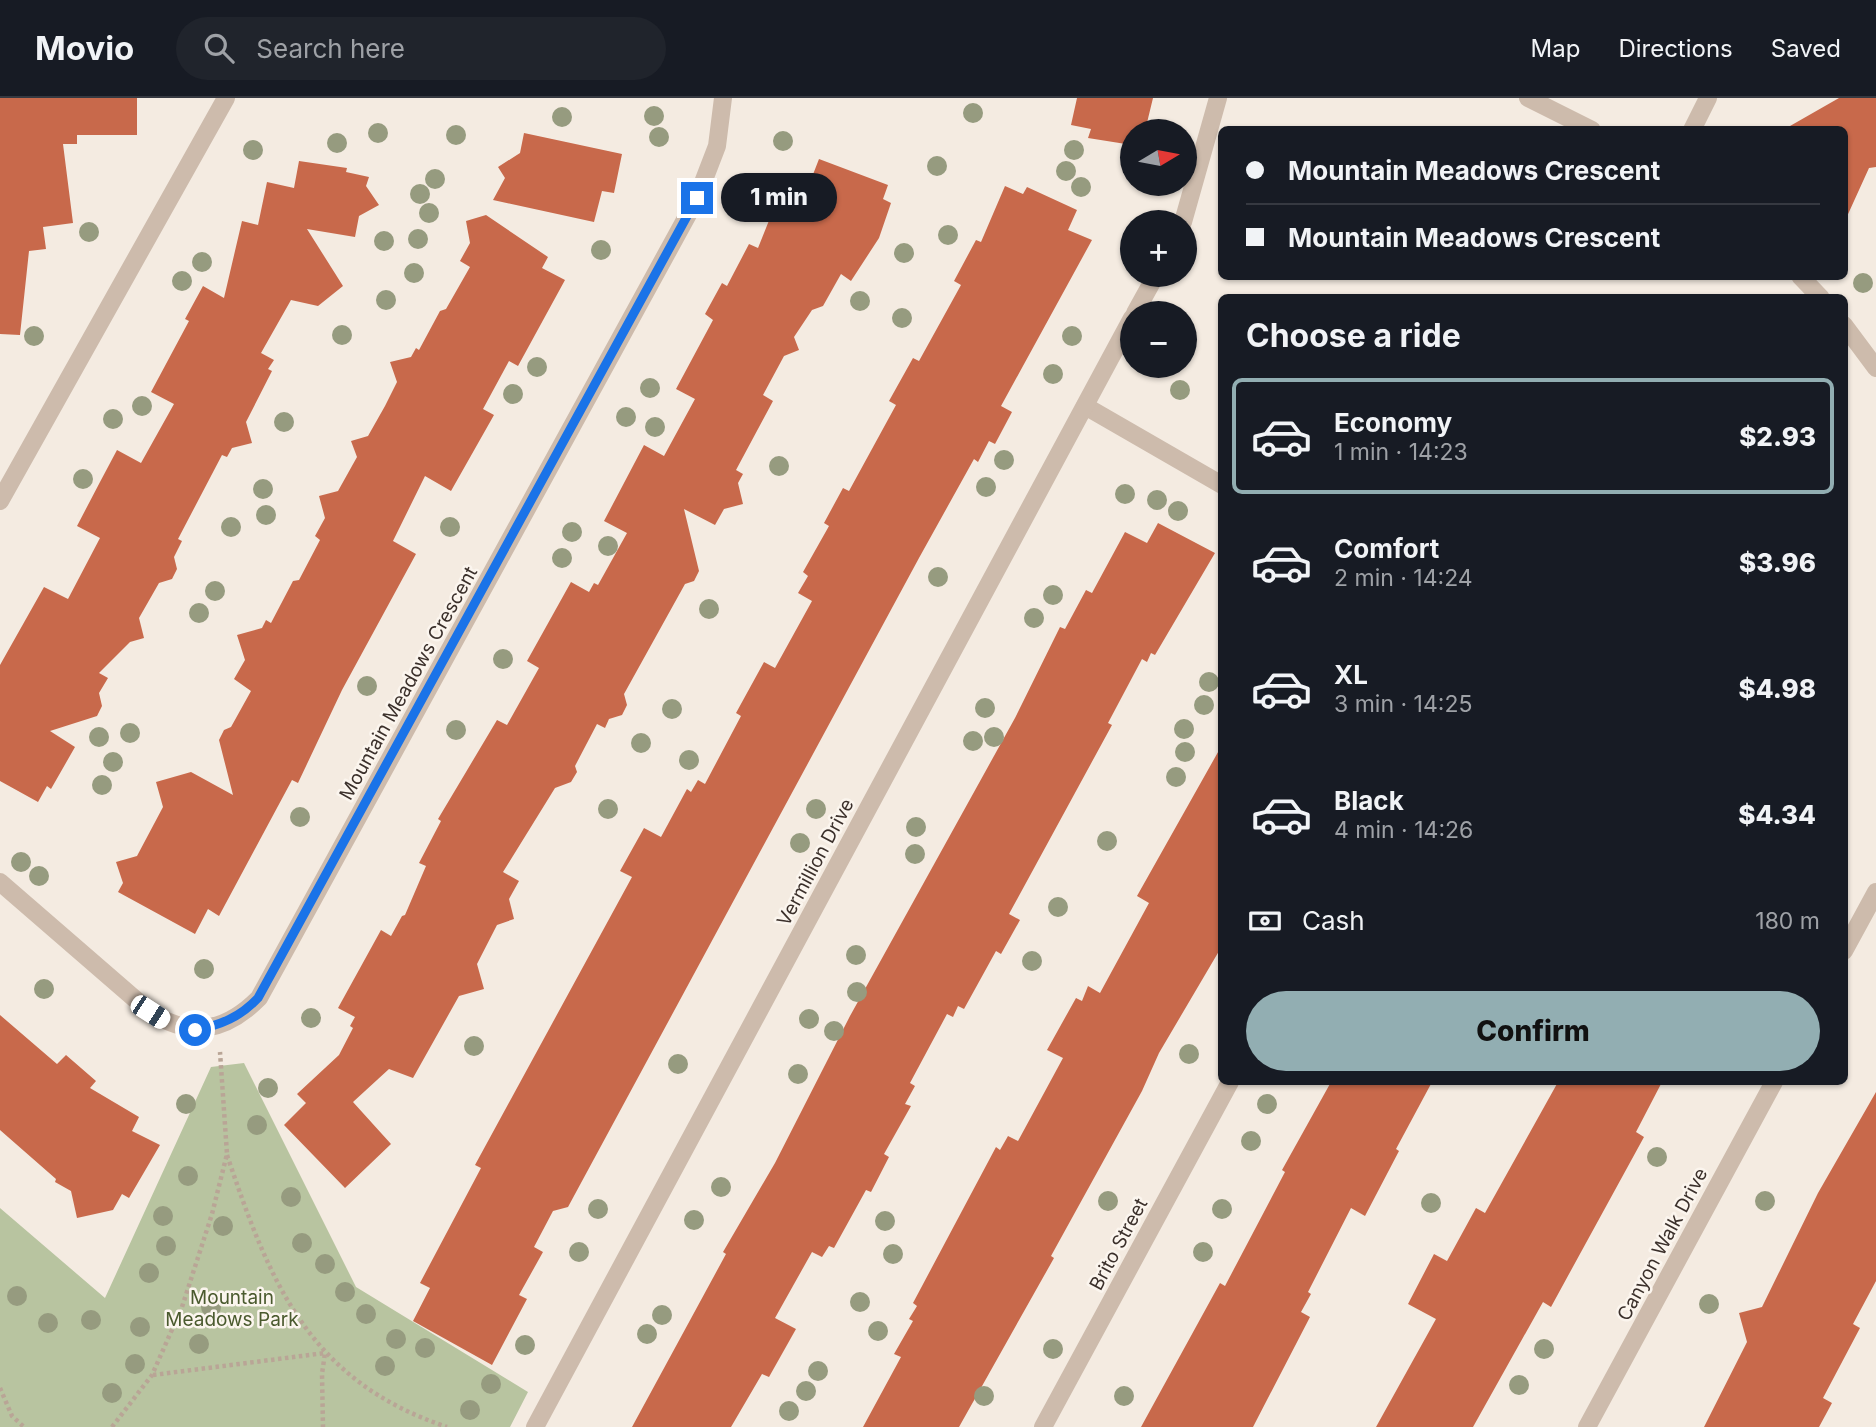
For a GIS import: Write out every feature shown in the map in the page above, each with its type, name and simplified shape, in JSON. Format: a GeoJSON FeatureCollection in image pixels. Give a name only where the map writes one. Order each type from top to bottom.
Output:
{"type":"FeatureCollection","features":[{"type":"Feature","properties":{"kind":"street"},"geometry":{"type":"LineString","coordinates":[[0,501],[226,98]]}},
{"type":"Feature","properties":{"kind":"street","name":"Mountain Meadows Crescent"},"geometry":{"type":"LineString","coordinates":[[0,882],[150,1012],[171,1026],[195,1030],[219,1025],[244,1012],[258,998],[685,221],[717,146],[723,98]]}},
{"type":"Feature","properties":{"kind":"street"},"geometry":{"type":"LineString","coordinates":[[1186,210],[1218,98]]}},
{"type":"Feature","properties":{"kind":"street"},"geometry":{"type":"LineString","coordinates":[[1528,98],[1584,126]]}},
{"type":"Feature","properties":{"kind":"street"},"geometry":{"type":"LineString","coordinates":[[1694,126],[1708,98]]}},
{"type":"Feature","properties":{"kind":"street"},"geometry":{"type":"LineString","coordinates":[[1804,280],[1817,294]]}},
{"type":"Feature","properties":{"kind":"street"},"geometry":{"type":"LineString","coordinates":[[1848,330],[1876,368]]}},
{"type":"Feature","properties":{"kind":"street","name":"Vermillion Drive"},"geometry":{"type":"LineString","coordinates":[[535,1427],[1120,340]]}},
{"type":"Feature","properties":{"kind":"street"},"geometry":{"type":"LineString","coordinates":[[1085,406],[1218,483]]}},
{"type":"Feature","properties":{"kind":"street"},"geometry":{"type":"LineString","coordinates":[[1848,944],[1876,892]]}},
{"type":"Feature","properties":{"kind":"street","name":"Brito Street"},"geometry":{"type":"LineString","coordinates":[[1043,1427],[1228,1085]]}},
{"type":"Feature","properties":{"kind":"street","name":"Canyon Walk Drive"},"geometry":{"type":"LineString","coordinates":[[1587,1427],[1772,1085]]}},
{"type":"Feature","properties":{"kind":"path"},"geometry":{"type":"LineString","coordinates":[[219,1025],[227,1154],[253,1231],[276,1284],[325,1353],[358,1381],[397,1406],[447,1427]]}},
{"type":"Feature","properties":{"kind":"path"},"geometry":{"type":"LineString","coordinates":[[112,1427],[152,1375],[182,1307],[212,1214],[227,1154]]}},
{"type":"Feature","properties":{"kind":"path"},"geometry":{"type":"LineString","coordinates":[[152,1375],[325,1353]]}},
{"type":"Feature","properties":{"kind":"path"},"geometry":{"type":"LineString","coordinates":[[323,1427],[322,1374],[325,1353]]}},
{"type":"Feature","properties":{"kind":"path"},"geometry":{"type":"LineString","coordinates":[[0,1388],[1,1398],[12,1416],[24,1427]]}},
{"type":"Feature","properties":{"kind":"green space","name":"Mountain Meadows Park"},"geometry":{"type":"Polygon","coordinates":[[[244,1063],[356,1287],[528,1392],[510,1427],[0,1427],[0,1208],[105,1298],[211,1067],[244,1063]]]}},
{"type":"Feature","properties":{"kind":"building"},"geometry":{"type":"Polygon","coordinates":[[[0,98],[137,98],[137,135],[77,135],[77,144],[63,144],[73,223],[43,227],[46,249],[29,251],[20,335],[0,334],[0,98]]]}},
{"type":"Feature","properties":{"kind":"building"},"geometry":{"type":"Polygon","coordinates":[[[1077,98],[1153,98],[1148,119],[1120,119],[1120,143],[1088,138],[1091,129],[1071,125],[1077,98]]]}},
{"type":"Feature","properties":{"kind":"building"},"geometry":{"type":"Polygon","coordinates":[[[1839,98],[1876,98],[1876,167],[1869,168],[1848,214],[1848,126],[1790,126],[1839,98]]]}},
{"type":"Feature","properties":{"kind":"building"},"geometry":{"type":"Polygon","coordinates":[[[524,133],[622,154],[614,193],[602,191],[594,222],[493,200],[505,178],[498,167],[520,153],[524,133]]]}},
{"type":"Feature","properties":{"kind":"building"},"geometry":{"type":"Polygon","coordinates":[[[819,159],[888,185],[883,199],[891,203],[879,238],[851,281],[841,274],[823,306],[812,310],[794,337],[799,350],[784,356],[763,395],[773,401],[736,470],[743,474],[738,483],[743,504],[724,509],[715,525],[684,509],[699,571],[694,581],[685,584],[624,694],[627,705],[622,715],[609,719],[605,728],[597,724],[575,766],[577,772],[571,782],[555,788],[503,872],[519,881],[509,899],[514,919],[497,925],[477,964],[484,989],[459,996],[413,1078],[389,1069],[353,1102],[391,1144],[345,1188],[284,1125],[306,1103],[297,1094],[339,1055],[353,1028],[350,1026],[355,1017],[338,1008],[381,930],[391,936],[405,915],[426,866],[419,863],[441,821],[438,819],[497,720],[507,725],[539,668],[527,661],[571,582],[589,592],[594,583],[598,585],[627,533],[604,521],[644,445],[664,456],[695,399],[676,389],[713,320],[705,314],[722,283],[727,286],[749,244],[758,248],[786,178],[804,185],[808,175],[812,177],[819,159]]]}},
{"type":"Feature","properties":{"kind":"building"},"geometry":{"type":"Polygon","coordinates":[[[299,161],[347,168],[346,172],[369,177],[366,186],[379,205],[359,216],[355,237],[307,229],[343,286],[318,306],[291,300],[261,353],[274,360],[268,369],[272,371],[246,422],[252,443],[232,448],[227,457],[222,455],[178,539],[182,541],[174,557],[177,569],[172,579],[159,583],[139,618],[144,638],[130,642],[99,673],[108,678],[99,693],[102,706],[97,716],[50,731],[75,747],[51,789],[47,786],[38,802],[0,781],[0,665],[44,587],[68,599],[100,538],[77,526],[117,450],[141,463],[174,404],[151,392],[189,321],[185,319],[203,286],[224,298],[242,221],[258,225],[267,182],[294,188],[299,161]]]}},
{"type":"Feature","properties":{"kind":"building"},"geometry":{"type":"Polygon","coordinates":[[[1005,186],[1023,194],[1027,187],[1077,210],[1068,230],[1092,240],[1001,406],[1012,412],[995,444],[989,441],[978,462],[974,459],[568,1207],[553,1211],[534,1247],[543,1252],[519,1295],[527,1299],[492,1365],[413,1321],[430,1288],[420,1283],[481,1168],[475,1165],[632,877],[620,871],[644,828],[661,837],[687,789],[691,792],[698,780],[705,784],[741,716],[736,713],[764,662],[775,668],[812,601],[798,593],[808,576],[803,572],[829,526],[824,523],[843,488],[849,491],[896,405],[889,401],[913,358],[919,361],[961,285],[954,281],[976,240],[981,242],[1005,186]]]}},
{"type":"Feature","properties":{"kind":"building"},"geometry":{"type":"Polygon","coordinates":[[[486,215],[548,257],[542,268],[565,280],[518,366],[509,361],[483,409],[494,415],[451,491],[425,476],[393,541],[416,554],[342,690],[298,783],[292,780],[219,916],[208,909],[195,934],[118,892],[123,883],[116,862],[137,856],[163,807],[156,782],[191,772],[233,795],[219,740],[224,730],[231,727],[251,691],[234,679],[245,660],[237,635],[262,628],[266,620],[271,623],[293,581],[299,580],[320,540],[315,536],[325,518],[319,496],[338,491],[357,457],[351,441],[368,436],[385,406],[397,382],[390,362],[411,357],[416,348],[419,350],[440,311],[446,309],[470,267],[460,261],[470,243],[466,221],[486,215]]]}},
{"type":"Feature","properties":{"kind":"building"},"geometry":{"type":"Polygon","coordinates":[[[1158,523],[1215,553],[1155,655],[1151,653],[1147,662],[1142,659],[1108,723],[1112,725],[1009,914],[1020,920],[1001,954],[996,951],[964,1009],[958,1006],[953,1017],[947,1014],[910,1083],[915,1086],[905,1104],[911,1106],[884,1154],[889,1157],[871,1192],[866,1190],[834,1248],[829,1246],[822,1257],[812,1252],[775,1318],[796,1329],[769,1377],[762,1374],[731,1427],[632,1427],[726,1254],[723,1252],[775,1163],[850,1016],[1015,718],[1060,627],[1065,629],[1086,590],[1092,593],[1125,532],[1147,543],[1158,523]]]}},
{"type":"Feature","properties":{"kind":"building"},"geometry":{"type":"Polygon","coordinates":[[[1218,752],[1218,953],[1159,1053],[1142,1091],[1051,1256],[1054,1258],[959,1427],[863,1427],[901,1357],[894,1354],[913,1321],[909,1319],[917,1306],[913,1303],[996,1147],[1000,1150],[1008,1136],[1018,1141],[1063,1058],[1047,1050],[1076,998],[1082,1001],[1088,986],[1100,993],[1149,903],[1137,896],[1218,752]]]}},
{"type":"Feature","properties":{"kind":"building"},"geometry":{"type":"Polygon","coordinates":[[[0,1015],[57,1064],[66,1055],[96,1081],[90,1088],[139,1117],[132,1131],[160,1145],[129,1198],[122,1194],[113,1210],[77,1218],[71,1191],[55,1182],[56,1179],[0,1130],[0,1015]]]}},
{"type":"Feature","properties":{"kind":"building"},"geometry":{"type":"Polygon","coordinates":[[[1329,1085],[1430,1085],[1396,1149],[1399,1151],[1365,1216],[1351,1208],[1308,1292],[1311,1294],[1301,1312],[1310,1317],[1253,1427],[1141,1427],[1220,1283],[1225,1286],[1285,1172],[1282,1170],[1329,1085]]]}},
{"type":"Feature","properties":{"kind":"building"},"geometry":{"type":"Polygon","coordinates":[[[1556,1085],[1660,1085],[1636,1132],[1644,1137],[1551,1307],[1543,1302],[1473,1427],[1376,1427],[1436,1319],[1408,1304],[1434,1254],[1447,1261],[1476,1208],[1485,1213],[1556,1085]]]}},
{"type":"Feature","properties":{"kind":"building"},"geometry":{"type":"Polygon","coordinates":[[[1876,1092],[1876,1281],[1853,1324],[1860,1328],[1823,1398],[1832,1403],[1819,1427],[1704,1427],[1747,1342],[1739,1313],[1762,1307],[1818,1193],[1876,1092]]]}},
{"type":"Feature","properties":{"kind":"route"},"geometry":{"type":"LineString","coordinates":[[195,1030],[219,1025],[244,1012],[258,998],[697,198]]}}]}
